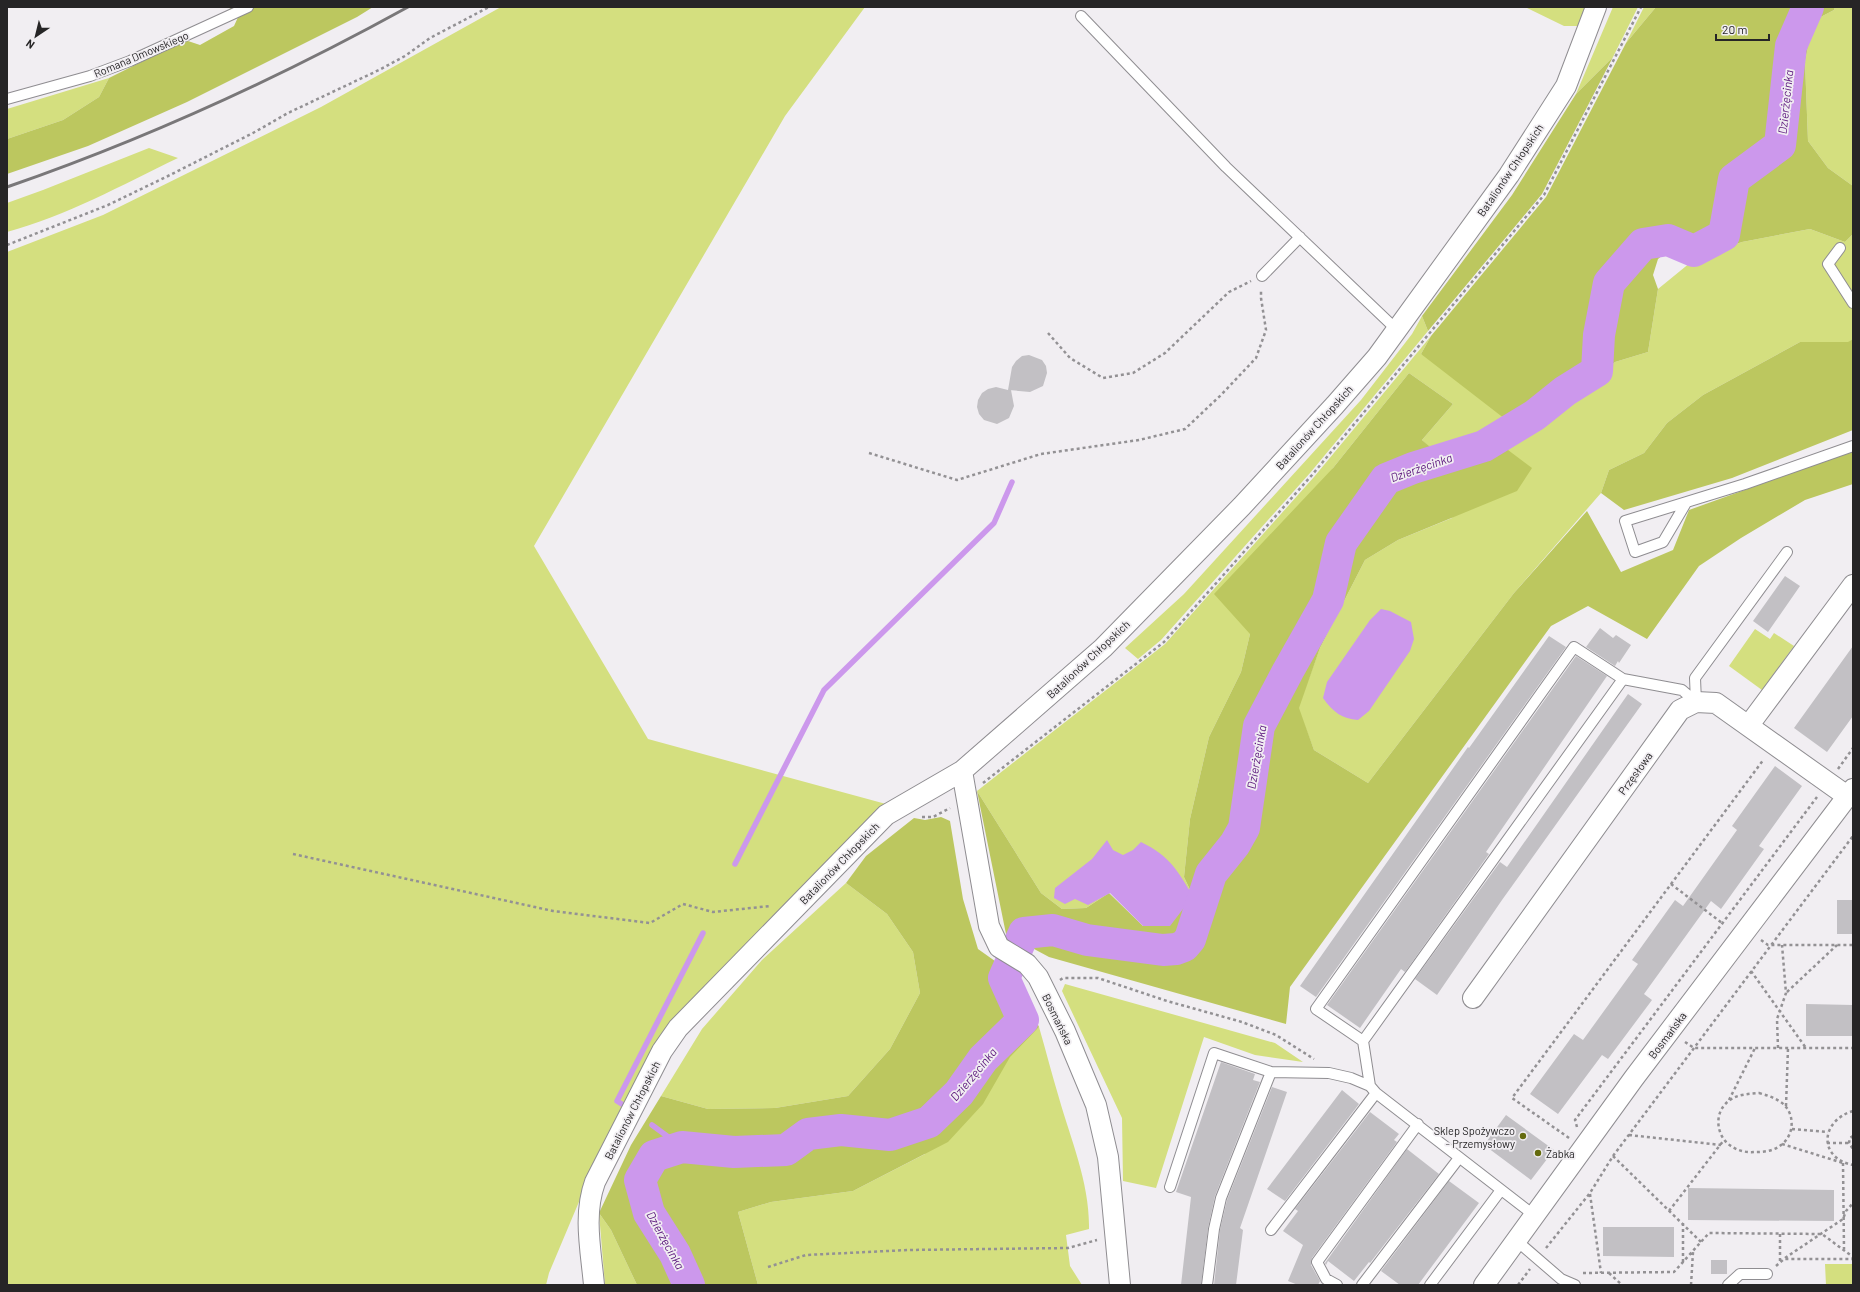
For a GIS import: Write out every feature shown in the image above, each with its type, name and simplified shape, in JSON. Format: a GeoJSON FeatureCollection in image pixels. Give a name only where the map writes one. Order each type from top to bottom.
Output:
{"type":"FeatureCollection","features":[{"type":"Feature","properties":{"kind":"street","name":"Batalionów Chłopskich"},"geometry":{"type":"LineString","coordinates":[[594,1285],[588,1219],[590,1194],[662,1052],[678,1028],[886,815],[962,771],[1103,648],[1242,506],[1361,375],[1397,330],[1509,175],[1566,86],[1596,7]]}},
{"type":"Feature","properties":{"kind":"street"},"geometry":{"type":"LineString","coordinates":[[1749,725],[1853,585]]}},
{"type":"Feature","properties":{"kind":"street"},"geometry":{"type":"LineString","coordinates":[[1696,702],[1716,703],[1775,744],[1850,792]]}},
{"type":"Feature","properties":{"kind":"street","name":"Przęsłowa"},"geometry":{"type":"LineString","coordinates":[[1473,998],[1680,710],[1696,702]]}},
{"type":"Feature","properties":{"kind":"street","name":"Bosmańska"},"geometry":{"type":"LineString","coordinates":[[962,771],[989,926],[999,947],[1027,964],[1038,977],[1065,1031],[1096,1105],[1108,1157],[1120,1285]]}},
{"type":"Feature","properties":{"kind":"street","name":"Bosmańska"},"geometry":{"type":"LineString","coordinates":[[1484,1285],[1670,1032],[1850,792]]}},
{"type":"Feature","properties":{"kind":"lane","name":"Romana Dmowskiego"},"geometry":{"type":"LineString","coordinates":[[7,99],[90,76],[124,64],[248,7]]}},
{"type":"Feature","properties":{"kind":"lane"},"geometry":{"type":"LineString","coordinates":[[1081,16],[1226,167],[1397,330]]}},
{"type":"Feature","properties":{"kind":"lane"},"geometry":{"type":"LineString","coordinates":[[1262,276],[1300,237]]}},
{"type":"Feature","properties":{"kind":"lane"},"geometry":{"type":"LineString","coordinates":[[1840,248],[1828,264],[1853,303]]}},
{"type":"Feature","properties":{"kind":"lane"},"geometry":{"type":"LineString","coordinates":[[1686,502],[1663,542],[1635,552],[1625,521],[1686,502],[1745,484],[1853,446]]}},
{"type":"Feature","properties":{"kind":"lane"},"geometry":{"type":"LineString","coordinates":[[1696,702],[1695,678],[1787,552]]}},
{"type":"Feature","properties":{"kind":"lane"},"geometry":{"type":"LineString","coordinates":[[1271,1230],[1373,1090],[1363,1041],[1316,1009],[1574,647],[1623,679],[1682,690],[1696,702]]}},
{"type":"Feature","properties":{"kind":"lane"},"geometry":{"type":"LineString","coordinates":[[1363,1041],[1623,679]]}},
{"type":"Feature","properties":{"kind":"lane"},"geometry":{"type":"LineString","coordinates":[[1170,1187],[1214,1053],[1272,1072],[1330,1073],[1351,1078],[1373,1090],[1500,1190],[1536,1216]]}},
{"type":"Feature","properties":{"kind":"lane"},"geometry":{"type":"LineString","coordinates":[[1207,1285],[1214,1229],[1221,1198],[1272,1072]]}},
{"type":"Feature","properties":{"kind":"lane"},"geometry":{"type":"LineString","coordinates":[[1337,1285],[1326,1279],[1317,1262],[1418,1124]]}},
{"type":"Feature","properties":{"kind":"lane"},"geometry":{"type":"LineString","coordinates":[[1362,1285],[1459,1158]]}},
{"type":"Feature","properties":{"kind":"lane"},"geometry":{"type":"LineString","coordinates":[[1430,1285],[1500,1190]]}},
{"type":"Feature","properties":{"kind":"lane"},"geometry":{"type":"LineString","coordinates":[[1517,1241],[1561,1279],[1576,1285]]}},
{"type":"Feature","properties":{"kind":"lane"},"geometry":{"type":"LineString","coordinates":[[1728,1285],[1740,1274],[1767,1274]]}},
{"type":"Feature","properties":{"kind":"path"},"geometry":{"type":"LineString","coordinates":[[7,244],[108,205],[168,176],[253,133],[288,113],[379,70],[404,56],[430,38],[489,7]]}},
{"type":"Feature","properties":{"kind":"path"},"geometry":{"type":"LineString","coordinates":[[869,453],[957,480],[1041,454],[1139,440],[1185,429],[1221,395],[1256,358],[1266,330],[1261,298],[1262,276],[1229,292],[1165,353],[1133,373],[1103,378],[1070,358],[1048,333]]}},
{"type":"Feature","properties":{"kind":"path"},"geometry":{"type":"LineString","coordinates":[[1571,1140],[1512,1098],[1775,744]]}},
{"type":"Feature","properties":{"kind":"path"},"geometry":{"type":"LineString","coordinates":[[919,816],[933,816],[952,807]]}},
{"type":"Feature","properties":{"kind":"path"},"geometry":{"type":"LineString","coordinates":[[1518,1285],[1590,1193],[1613,1156],[1853,836]]}},
{"type":"Feature","properties":{"kind":"path"},"geometry":{"type":"LineString","coordinates":[[293,854],[553,911],[650,923],[683,904],[713,912],[769,906],[794,909]]}},
{"type":"Feature","properties":{"kind":"path"},"geometry":{"type":"LineString","coordinates":[[1671,884],[1722,923]]}},
{"type":"Feature","properties":{"kind":"path"},"geometry":{"type":"LineString","coordinates":[[1747,929],[1770,945],[1853,945]]}},
{"type":"Feature","properties":{"kind":"path"},"geometry":{"type":"LineString","coordinates":[[1782,945],[1786,993]]}},
{"type":"Feature","properties":{"kind":"path"},"geometry":{"type":"LineString","coordinates":[[1778,1048],[1776,1018],[1786,993],[1838,945]]}},
{"type":"Feature","properties":{"kind":"path"},"geometry":{"type":"LineString","coordinates":[[1751,971],[1807,1048]]}},
{"type":"Feature","properties":{"kind":"path"},"geometry":{"type":"LineString","coordinates":[[1043,988],[1063,978],[1098,978],[1167,1001],[1242,1022],[1276,1035],[1317,1060],[1330,1073]]}},
{"type":"Feature","properties":{"kind":"path"},"geometry":{"type":"LineString","coordinates":[[1670,1032],[1694,1048],[1853,1048]]}},
{"type":"Feature","properties":{"kind":"path"},"geometry":{"type":"LineString","coordinates":[[1729,1101],[1739,1095],[1759,1093],[1771,1096],[1781,1101],[1786,1106],[1792,1119],[1792,1129],[1788,1139],[1772,1150],[1751,1152],[1730,1146],[1724,1140],[1718,1128],[1718,1118],[1722,1109],[1729,1101],[1755,1048]]}},
{"type":"Feature","properties":{"kind":"path"},"geometry":{"type":"LineString","coordinates":[[1786,1106],[1788,1048]]}},
{"type":"Feature","properties":{"kind":"path"},"geometry":{"type":"LineString","coordinates":[[1845,1163],[1836,1158],[1830,1150],[1827,1143],[1828,1132],[1834,1121],[1853,1111]]}},
{"type":"Feature","properties":{"kind":"path"},"geometry":{"type":"LineString","coordinates":[[1792,1129],[1828,1132]]}},
{"type":"Feature","properties":{"kind":"path"},"geometry":{"type":"LineString","coordinates":[[1629,1136],[1721,1144]]}},
{"type":"Feature","properties":{"kind":"path"},"geometry":{"type":"LineString","coordinates":[[1849,1143],[1850,1138],[1853,1136]]}},
{"type":"Feature","properties":{"kind":"path"},"geometry":{"type":"LineString","coordinates":[[1669,1210],[1724,1140]]}},
{"type":"Feature","properties":{"kind":"path"},"geometry":{"type":"LineString","coordinates":[[1827,1143],[1849,1143]]}},
{"type":"Feature","properties":{"kind":"path"},"geometry":{"type":"LineString","coordinates":[[1849,1143],[1853,1149]]}},
{"type":"Feature","properties":{"kind":"path"},"geometry":{"type":"LineString","coordinates":[[1782,1144],[1853,1165]]}},
{"type":"Feature","properties":{"kind":"path"},"geometry":{"type":"LineString","coordinates":[[1613,1156],[1702,1242]]}},
{"type":"Feature","properties":{"kind":"path"},"geometry":{"type":"LineString","coordinates":[[1844,1250],[1843,1219],[1845,1163]]}},
{"type":"Feature","properties":{"kind":"path"},"geometry":{"type":"LineString","coordinates":[[1590,1193],[1601,1273]]}},
{"type":"Feature","properties":{"kind":"path"},"geometry":{"type":"LineString","coordinates":[[1767,1274],[1784,1259],[1843,1219],[1846,1211],[1853,1203]]}},
{"type":"Feature","properties":{"kind":"path"},"geometry":{"type":"LineString","coordinates":[[1682,1223],[1683,1262]]}},
{"type":"Feature","properties":{"kind":"path"},"geometry":{"type":"LineString","coordinates":[[1579,1273],[1674,1272],[1709,1233],[1822,1234],[1853,1258]]}},
{"type":"Feature","properties":{"kind":"path"},"geometry":{"type":"LineString","coordinates":[[1780,1234],[1780,1262]]}},
{"type":"Feature","properties":{"kind":"path"},"geometry":{"type":"LineString","coordinates":[[768,1267],[806,1255],[908,1250],[1068,1248],[1116,1235]]}},
{"type":"Feature","properties":{"kind":"path"},"geometry":{"type":"LineString","coordinates":[[1691,1285],[1694,1250]]}},
{"type":"Feature","properties":{"kind":"path"},"geometry":{"type":"LineString","coordinates":[[1784,1259],[1853,1258]]}},
{"type":"Feature","properties":{"kind":"path"},"geometry":{"type":"LineString","coordinates":[[1608,1273],[1622,1285]]}},
{"type":"Feature","properties":{"kind":"green space"},"geometry":{"type":"Polygon","coordinates":[[[228,7],[373,7],[357,17],[187,102],[88,146],[7,174],[7,139],[63,120],[99,97],[109,78],[185,40],[200,45],[234,26],[239,15],[228,7]]]}},
{"type":"Feature","properties":{"kind":"green space"},"geometry":{"type":"Polygon","coordinates":[[[501,7],[865,7],[785,116],[534,546],[648,739],[886,804],[680,1011],[605,1140],[549,1273],[546,1285],[7,1285],[7,252],[103,215],[321,107],[501,7]]]}},
{"type":"Feature","properties":{"kind":"green space"},"geometry":{"type":"Polygon","coordinates":[[[1525,7],[1587,7],[1580,26],[1564,26],[1525,7]]]}},
{"type":"Feature","properties":{"kind":"green space"},"geometry":{"type":"Polygon","coordinates":[[[1613,7],[1638,7],[1613,57],[1576,94],[1613,7]]]}},
{"type":"Feature","properties":{"kind":"green space"},"geometry":{"type":"Polygon","coordinates":[[[1644,7],[1656,7],[1626,43],[1644,7]]]}},
{"type":"Feature","properties":{"kind":"green space"},"geometry":{"type":"Polygon","coordinates":[[[1656,7],[1835,7],[1834,10],[1813,21],[1805,62],[1808,141],[1828,168],[1853,186],[1853,234],[1845,242],[1810,229],[1742,242],[1696,258],[1669,250],[1658,259],[1653,275],[1658,289],[1648,352],[1615,362],[1574,402],[1527,436],[1421,354],[1431,336],[1546,197],[1626,43],[1656,7]]]}},
{"type":"Feature","properties":{"kind":"green space"},"geometry":{"type":"Polygon","coordinates":[[[1835,7],[1853,7],[1853,186],[1828,168],[1808,141],[1805,62],[1813,21],[1834,10],[1835,7]]]}},
{"type":"Feature","properties":{"kind":"green space"},"geometry":{"type":"Polygon","coordinates":[[[1613,57],[1542,194],[1428,331],[1422,316],[1512,195],[1576,94],[1613,57]]]}},
{"type":"Feature","properties":{"kind":"green space"},"geometry":{"type":"Polygon","coordinates":[[[109,78],[99,97],[63,120],[7,139],[7,109],[109,78]]]}},
{"type":"Feature","properties":{"kind":"green space"},"geometry":{"type":"Polygon","coordinates":[[[149,148],[178,158],[72,209],[7,232],[7,203],[149,148]]]}},
{"type":"Feature","properties":{"kind":"green space"},"geometry":{"type":"Polygon","coordinates":[[[1810,229],[1845,242],[1853,234],[1853,339],[1849,342],[1800,342],[1703,395],[1667,423],[1644,453],[1609,470],[1601,493],[1514,593],[1368,783],[1314,750],[1298,708],[1320,648],[1365,560],[1398,540],[1452,518],[1484,432],[1436,453],[1422,440],[1453,404],[1409,373],[1333,468],[1250,634],[1241,672],[1209,737],[1190,819],[1184,877],[1193,896],[1109,893],[1086,908],[1062,909],[1041,893],[977,791],[1165,644],[1314,477],[1431,336],[1421,354],[1574,402],[1615,362],[1648,352],[1658,289],[1696,258],[1742,242],[1810,229]]]}},
{"type":"Feature","properties":{"kind":"green space"},"geometry":{"type":"Polygon","coordinates":[[[1422,316],[1428,331],[1310,473],[1161,640],[1138,659],[1125,648],[1184,594],[1361,400],[1412,334],[1422,316]]]}},
{"type":"Feature","properties":{"kind":"green space"},"geometry":{"type":"Polygon","coordinates":[[[1853,339],[1853,430],[1732,478],[1624,510],[1601,493],[1609,470],[1644,453],[1667,423],[1703,395],[1800,342],[1848,342],[1853,339]]]}},
{"type":"Feature","properties":{"kind":"green space"},"geometry":{"type":"Polygon","coordinates":[[[1409,373],[1453,404],[1422,440],[1436,452],[1484,432],[1532,468],[1517,491],[1398,540],[1365,560],[1320,648],[1299,708],[1314,750],[1368,783],[1514,593],[1587,511],[1621,572],[1673,550],[1689,510],[1853,451],[1853,484],[1805,500],[1741,538],[1699,566],[1647,639],[1588,606],[1551,626],[1290,987],[1286,1024],[1049,957],[1006,934],[977,791],[1041,893],[1062,909],[1086,908],[1109,893],[1143,926],[1193,896],[1184,877],[1190,819],[1209,737],[1241,672],[1250,634],[1214,594],[1333,468],[1409,373]]]}},
{"type":"Feature","properties":{"kind":"green space"},"geometry":{"type":"Polygon","coordinates":[[[1755,629],[1770,639],[1774,633],[1794,646],[1762,690],[1729,666],[1755,629]]]}},
{"type":"Feature","properties":{"kind":"green space"},"geometry":{"type":"Polygon","coordinates":[[[941,817],[950,821],[963,899],[978,949],[1016,976],[1039,1027],[1010,1057],[983,1104],[948,1142],[853,1191],[771,1202],[738,1212],[758,1285],[637,1285],[611,1230],[599,1213],[631,1145],[661,1096],[708,1109],[775,1108],[848,1096],[890,1049],[920,993],[913,952],[887,914],[846,883],[866,856],[914,818],[925,820],[941,817]]]}},
{"type":"Feature","properties":{"kind":"green space"},"geometry":{"type":"Polygon","coordinates":[[[846,883],[887,914],[913,952],[920,993],[890,1049],[848,1096],[775,1108],[708,1109],[661,1096],[702,1029],[762,960],[846,883]]]}},
{"type":"Feature","properties":{"kind":"green space"},"geometry":{"type":"Polygon","coordinates":[[[1065,984],[1275,1043],[1303,1062],[1255,1055],[1204,1037],[1156,1188],[1123,1181],[1122,1118],[1062,991],[1065,984]]]}},
{"type":"Feature","properties":{"kind":"green space"},"geometry":{"type":"Polygon","coordinates":[[[1039,1027],[1056,1089],[1079,1162],[1086,1195],[1089,1229],[1066,1235],[1070,1266],[1082,1285],[758,1285],[738,1212],[771,1202],[853,1191],[925,1154],[917,1141],[1039,1027]]]}},
{"type":"Feature","properties":{"kind":"green space"},"geometry":{"type":"Polygon","coordinates":[[[599,1213],[611,1230],[637,1285],[605,1285],[599,1213]]]}},
{"type":"Feature","properties":{"kind":"green space"},"geometry":{"type":"Polygon","coordinates":[[[1825,1264],[1853,1264],[1853,1285],[1826,1285],[1825,1264]]]}},
{"type":"Feature","properties":{"kind":"shaded area"},"geometry":{"type":"Polygon","coordinates":[[[1381,609],[1390,611],[1411,622],[1414,639],[1410,651],[1369,711],[1358,720],[1347,718],[1334,711],[1323,698],[1327,682],[1370,620],[1381,609]]]}},
{"type":"Feature","properties":{"kind":"shaded area"},"geometry":{"type":"Polygon","coordinates":[[[1107,840],[1113,850],[1123,855],[1133,850],[1141,842],[1151,847],[1172,864],[1193,896],[1170,926],[1143,926],[1110,893],[1088,905],[1075,899],[1065,904],[1054,898],[1055,888],[1092,859],[1107,840]]]}},
{"type":"Feature","properties":{"kind":"building"},"geometry":{"type":"Polygon","coordinates":[[[1029,355],[1042,360],[1046,366],[1047,373],[1043,386],[1030,392],[1011,390],[1014,406],[1009,418],[997,424],[984,420],[979,414],[977,407],[978,400],[982,393],[988,389],[996,387],[1008,390],[1012,367],[1022,356],[1029,355]]]}},
{"type":"Feature","properties":{"kind":"building"},"geometry":{"type":"Polygon","coordinates":[[[1785,576],[1800,586],[1768,632],[1753,621],[1785,576]]]}},
{"type":"Feature","properties":{"kind":"building"},"geometry":{"type":"Polygon","coordinates":[[[1600,628],[1613,638],[1616,635],[1631,645],[1619,663],[1618,661],[1615,666],[1586,647],[1600,628]]]}},
{"type":"Feature","properties":{"kind":"building"},"geometry":{"type":"Polygon","coordinates":[[[1549,636],[1566,647],[1316,997],[1300,986],[1468,747],[1469,748],[1549,636]]]}},
{"type":"Feature","properties":{"kind":"building"},"geometry":{"type":"Polygon","coordinates":[[[1853,646],[1853,716],[1827,752],[1794,728],[1853,646]]]}},
{"type":"Feature","properties":{"kind":"building"},"geometry":{"type":"Polygon","coordinates":[[[1576,656],[1607,676],[1486,852],[1489,854],[1405,972],[1401,969],[1360,1028],[1327,1005],[1576,656]]]}},
{"type":"Feature","properties":{"kind":"building"},"geometry":{"type":"Polygon","coordinates":[[[1628,694],[1642,704],[1502,900],[1437,995],[1415,979],[1500,862],[1507,867],[1628,694]]]}},
{"type":"Feature","properties":{"kind":"building"},"geometry":{"type":"Polygon","coordinates":[[[1775,766],[1802,786],[1759,846],[1764,849],[1721,909],[1711,901],[1644,994],[1652,1000],[1608,1059],[1602,1055],[1558,1114],[1530,1094],[1574,1034],[1583,1040],[1638,964],[1632,960],[1675,900],[1683,906],[1737,830],[1732,826],[1775,766]]]}},
{"type":"Feature","properties":{"kind":"building"},"geometry":{"type":"Polygon","coordinates":[[[1837,900],[1853,900],[1853,934],[1837,934],[1837,900]]]}},
{"type":"Feature","properties":{"kind":"building"},"geometry":{"type":"Polygon","coordinates":[[[1806,1004],[1853,1005],[1853,1036],[1806,1036],[1806,1004]]]}},
{"type":"Feature","properties":{"kind":"building"},"geometry":{"type":"Polygon","coordinates":[[[1221,1062],[1255,1074],[1253,1080],[1260,1082],[1215,1196],[1208,1228],[1201,1285],[1181,1285],[1191,1197],[1176,1192],[1221,1062]]]}},
{"type":"Feature","properties":{"kind":"building"},"geometry":{"type":"Polygon","coordinates":[[[1272,1087],[1287,1092],[1240,1228],[1243,1230],[1236,1285],[1214,1285],[1220,1230],[1227,1200],[1272,1087]]]}},
{"type":"Feature","properties":{"kind":"building"},"geometry":{"type":"Polygon","coordinates":[[[1342,1090],[1359,1104],[1285,1201],[1267,1189],[1342,1090]]]}},
{"type":"Feature","properties":{"kind":"building"},"geometry":{"type":"Polygon","coordinates":[[[1370,1112],[1399,1134],[1394,1140],[1397,1142],[1312,1258],[1311,1265],[1320,1281],[1318,1285],[1298,1285],[1288,1281],[1303,1245],[1283,1231],[1298,1211],[1295,1209],[1370,1112]]]}},
{"type":"Feature","properties":{"kind":"building"},"geometry":{"type":"Polygon","coordinates":[[[1506,1115],[1554,1150],[1531,1180],[1484,1145],[1506,1115]]]}},
{"type":"Feature","properties":{"kind":"building"},"geometry":{"type":"Polygon","coordinates":[[[1407,1149],[1439,1174],[1370,1263],[1369,1262],[1354,1281],[1328,1261],[1326,1265],[1325,1263],[1407,1149]]]}},
{"type":"Feature","properties":{"kind":"building"},"geometry":{"type":"Polygon","coordinates":[[[1449,1181],[1479,1203],[1418,1285],[1400,1285],[1381,1271],[1449,1181]]]}},
{"type":"Feature","properties":{"kind":"building"},"geometry":{"type":"Polygon","coordinates":[[[1688,1188],[1834,1190],[1834,1221],[1688,1220],[1688,1188]]]}},
{"type":"Feature","properties":{"kind":"building"},"geometry":{"type":"Polygon","coordinates":[[[1603,1227],[1674,1227],[1674,1257],[1603,1256],[1603,1227]]]}},
{"type":"Feature","properties":{"kind":"building"},"geometry":{"type":"Polygon","coordinates":[[[1711,1260],[1727,1260],[1727,1274],[1711,1274],[1711,1260]]]}},
{"type":"Feature","properties":{"kind":"waterway","name":"Dzierżęcinka"},"geometry":{"type":"LineString","coordinates":[[689,1285],[675,1254],[649,1213],[640,1180],[654,1156],[682,1147],[734,1152],[786,1150],[808,1134],[841,1130],[890,1135],[929,1122],[959,1093],[983,1059],[1023,1020],[1004,978],[1024,933],[1053,930],[1087,940],[1163,950],[1176,949],[1184,946],[1190,939],[1211,874],[1235,844],[1244,828],[1259,726],[1328,600],[1341,543],[1386,479],[1413,468],[1484,446],[1535,415],[1565,391],[1597,371],[1599,335],[1609,283],[1643,244],[1668,240],[1694,251],[1724,235],[1734,179],[1780,145],[1791,46],[1808,7]]}},
{"type":"Feature","properties":{"kind":"waterway"},"geometry":{"type":"LineString","coordinates":[[735,864],[824,690],[994,523],[1012,482]]}},
{"type":"Feature","properties":{"kind":"waterway"},"geometry":{"type":"LineString","coordinates":[[628,1108],[617,1101],[703,933]]}},
{"type":"Feature","properties":{"kind":"waterway"},"geometry":{"type":"LineString","coordinates":[[652,1125],[682,1147]]}},
{"type":"Feature","properties":{"kind":"railway"},"geometry":{"type":"LineString","coordinates":[[7,187],[110,149],[211,106],[310,58],[408,7]]}},
{"type":"Feature","properties":{"kind":"place","name":"Sklep Spożywczo - Przemysłowy"},"geometry":{"type":"Point","coordinates":[1523,1136]}},
{"type":"Feature","properties":{"kind":"place","name":"Żabka"},"geometry":{"type":"Point","coordinates":[1538,1153]}}]}
